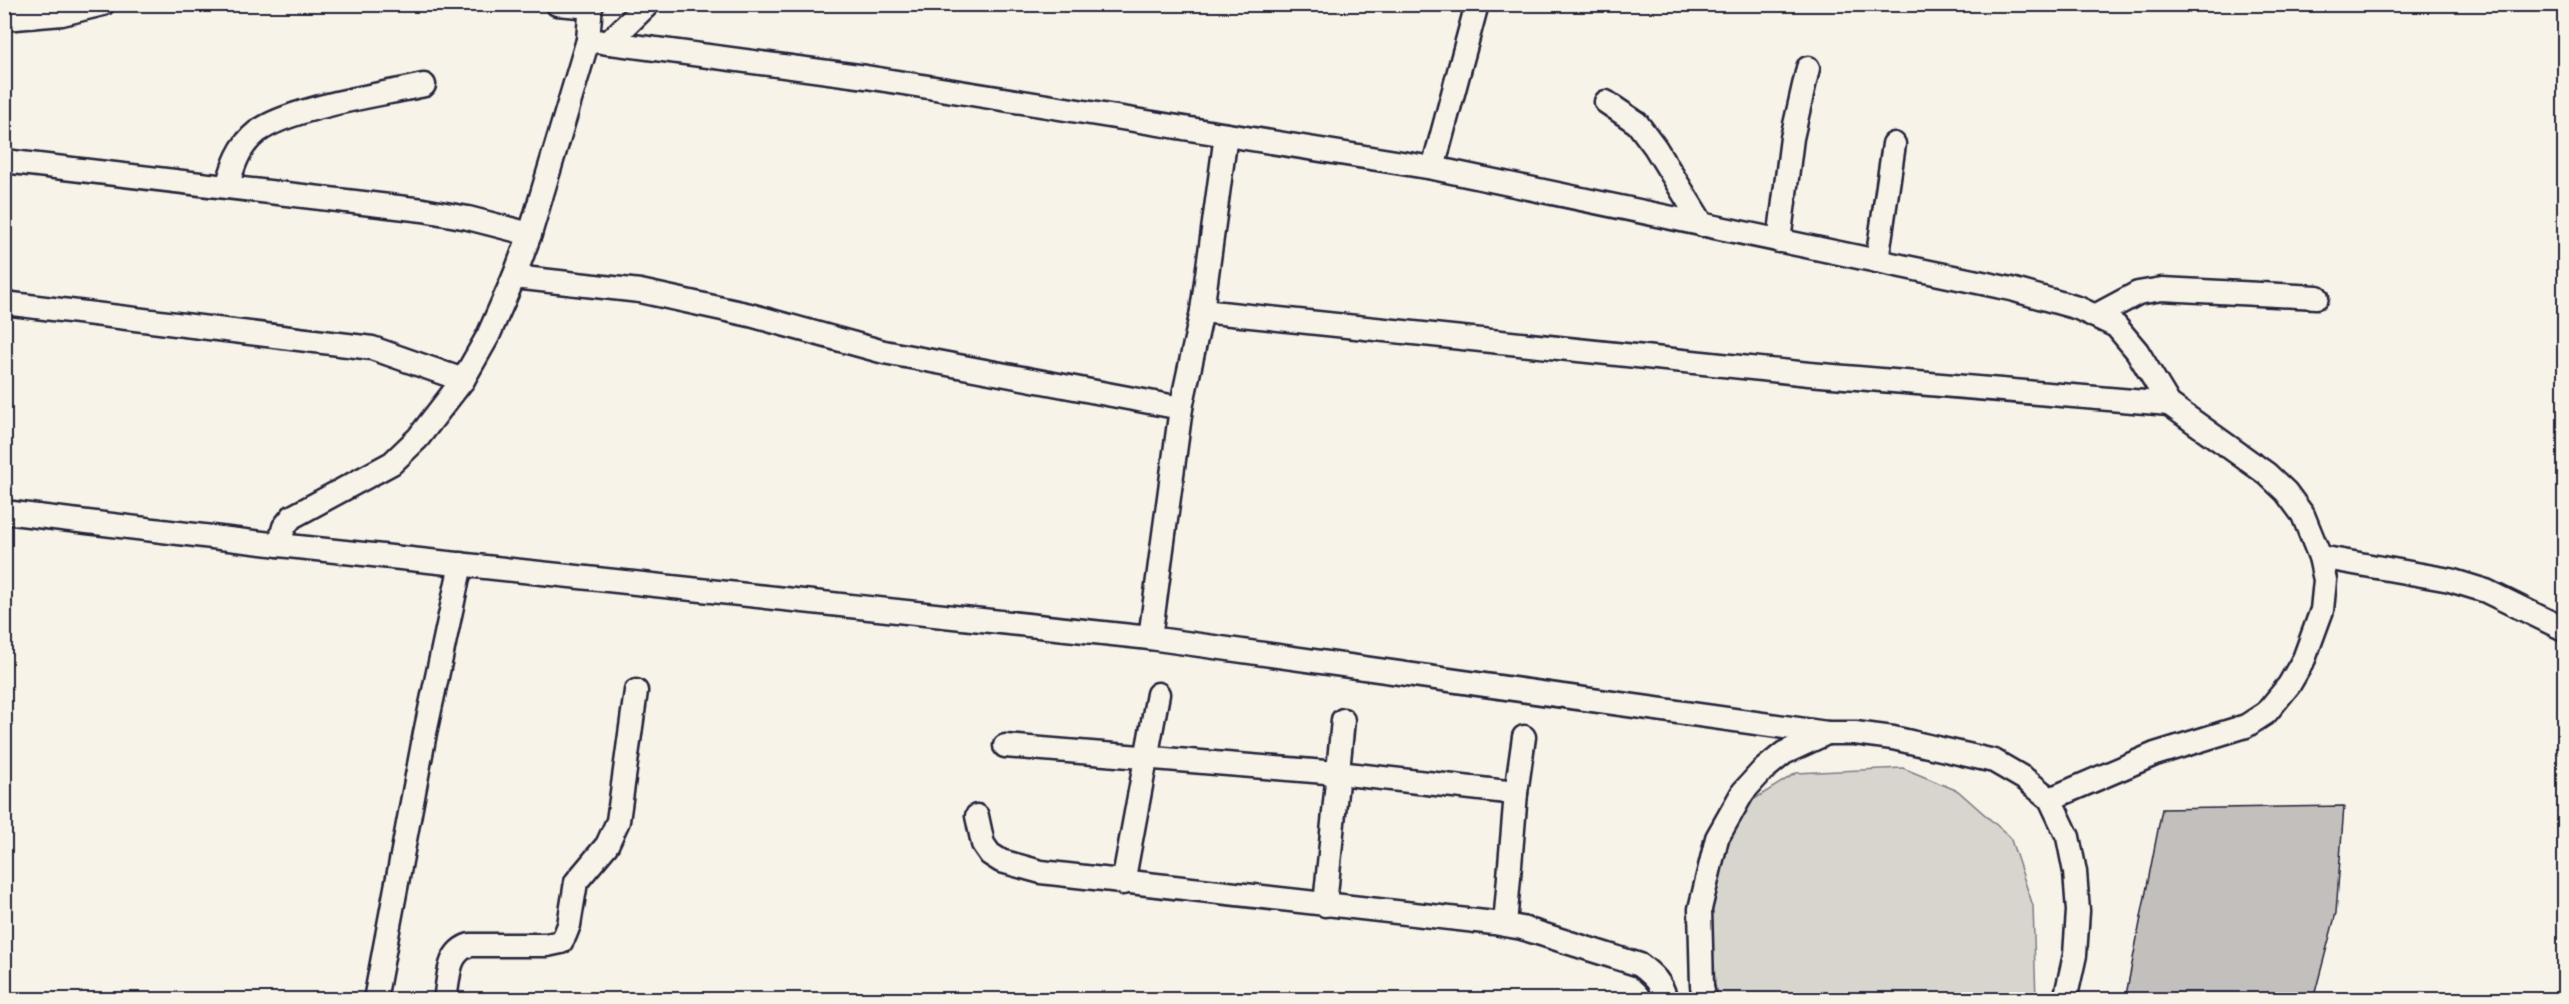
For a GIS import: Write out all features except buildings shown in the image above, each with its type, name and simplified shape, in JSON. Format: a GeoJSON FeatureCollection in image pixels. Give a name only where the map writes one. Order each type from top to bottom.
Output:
{"type":"FeatureCollection","features":[{"type":"Feature","properties":{"kind":"street"},"geometry":{"type":"LineString","coordinates":[[4,19],[62,14],[103,4]]}},
{"type":"Feature","properties":{"kind":"street"},"geometry":{"type":"LineString","coordinates":[[279,545],[284,527],[292,517],[392,464],[418,438],[463,380],[488,336],[514,277],[598,42],[591,5],[557,4]]}},
{"type":"Feature","properties":{"kind":"street"},"geometry":{"type":"LineString","coordinates":[[598,42],[648,4]]}},
{"type":"Feature","properties":{"kind":"street"},"geometry":{"type":"LineString","coordinates":[[1433,168],[1477,4]]}},
{"type":"Feature","properties":{"kind":"street"},"geometry":{"type":"LineString","coordinates":[[598,42],[866,77],[1433,168],[2011,289],[2078,308],[2116,326],[2137,351],[2169,404],[2267,474],[2286,492],[2303,515],[2320,557],[2325,580],[2322,610],[2304,659],[2289,685],[2266,713],[2246,726],[2155,754],[2050,799]]}},
{"type":"Feature","properties":{"kind":"street"},"geometry":{"type":"LineString","coordinates":[[1779,241],[1792,138],[1808,68]]}},
{"type":"Feature","properties":{"kind":"street"},"geometry":{"type":"LineString","coordinates":[[226,187],[233,163],[244,146],[257,133],[276,122],[310,111],[424,85]]}},
{"type":"Feature","properties":{"kind":"street"},"geometry":{"type":"LineString","coordinates":[[1606,102],[1637,123],[1671,171],[1703,225]]}},
{"type":"Feature","properties":{"kind":"street"},"geometry":{"type":"LineString","coordinates":[[1150,639],[1181,408],[1202,311],[1226,135]]}},
{"type":"Feature","properties":{"kind":"street"},"geometry":{"type":"LineString","coordinates":[[1877,261],[1894,144]]}},
{"type":"Feature","properties":{"kind":"street"},"geometry":{"type":"LineString","coordinates":[[4,161],[423,210],[468,218],[530,234]]}},
{"type":"Feature","properties":{"kind":"street"},"geometry":{"type":"LineString","coordinates":[[514,277],[640,291],[750,315],[884,352],[1181,408]]}},
{"type":"Feature","properties":{"kind":"street"},"geometry":{"type":"LineString","coordinates":[[2095,316],[2138,294],[2162,289],[2317,297]]}},
{"type":"Feature","properties":{"kind":"street"},"geometry":{"type":"LineString","coordinates":[[4,303],[372,348],[463,380]]}},
{"type":"Feature","properties":{"kind":"street"},"geometry":{"type":"LineString","coordinates":[[1202,311],[1809,374],[2169,404]]}},
{"type":"Feature","properties":{"kind":"street"},"geometry":{"type":"LineString","coordinates":[[4,512],[279,545],[1150,639],[1827,733],[1855,733],[1893,738],[1994,761],[2025,779],[2050,799],[2068,837],[2075,872],[2078,911],[2075,955],[2065,999]]}},
{"type":"Feature","properties":{"kind":"street"},"geometry":{"type":"LineString","coordinates":[[2320,557],[2450,580],[2486,591],[2565,629]]}},
{"type":"Feature","properties":{"kind":"street"},"geometry":{"type":"LineString","coordinates":[[375,999],[425,733],[461,564]]}},
{"type":"Feature","properties":{"kind":"street"},"geometry":{"type":"LineString","coordinates":[[445,999],[451,964],[460,948],[470,945],[548,945],[561,942],[569,925],[576,882],[607,845],[618,821],[636,691]]}},
{"type":"Feature","properties":{"kind":"street"},"geometry":{"type":"LineString","coordinates":[[1123,883],[1158,694]]}},
{"type":"Feature","properties":{"kind":"street"},"geometry":{"type":"LineString","coordinates":[[1325,904],[1344,720]]}},
{"type":"Feature","properties":{"kind":"street"},"geometry":{"type":"LineString","coordinates":[[1705,999],[1702,986],[1700,909],[1717,838],[1743,792],[1761,771],[1784,753],[1827,733]]}},
{"type":"Feature","properties":{"kind":"street"},"geometry":{"type":"LineString","coordinates":[[1505,925],[1516,793],[1524,737]]}},
{"type":"Feature","properties":{"kind":"street"},"geometry":{"type":"LineString","coordinates":[[1005,746],[1338,773],[1516,793]]}},
{"type":"Feature","properties":{"kind":"street"},"geometry":{"type":"LineString","coordinates":[[977,816],[983,844],[990,854],[1001,861],[1041,872],[1505,925],[1640,965],[1653,975],[1663,989],[1666,999]]}},
{"type":"Feature","properties":{"kind":"shaded area"},"geometry":{"type":"Polygon","coordinates":[[[1903,768],[1958,791],[2010,837],[2033,906],[2036,1000],[1715,999],[1704,933],[1711,879],[1745,805],[1796,773],[1903,768]]]}}]}
